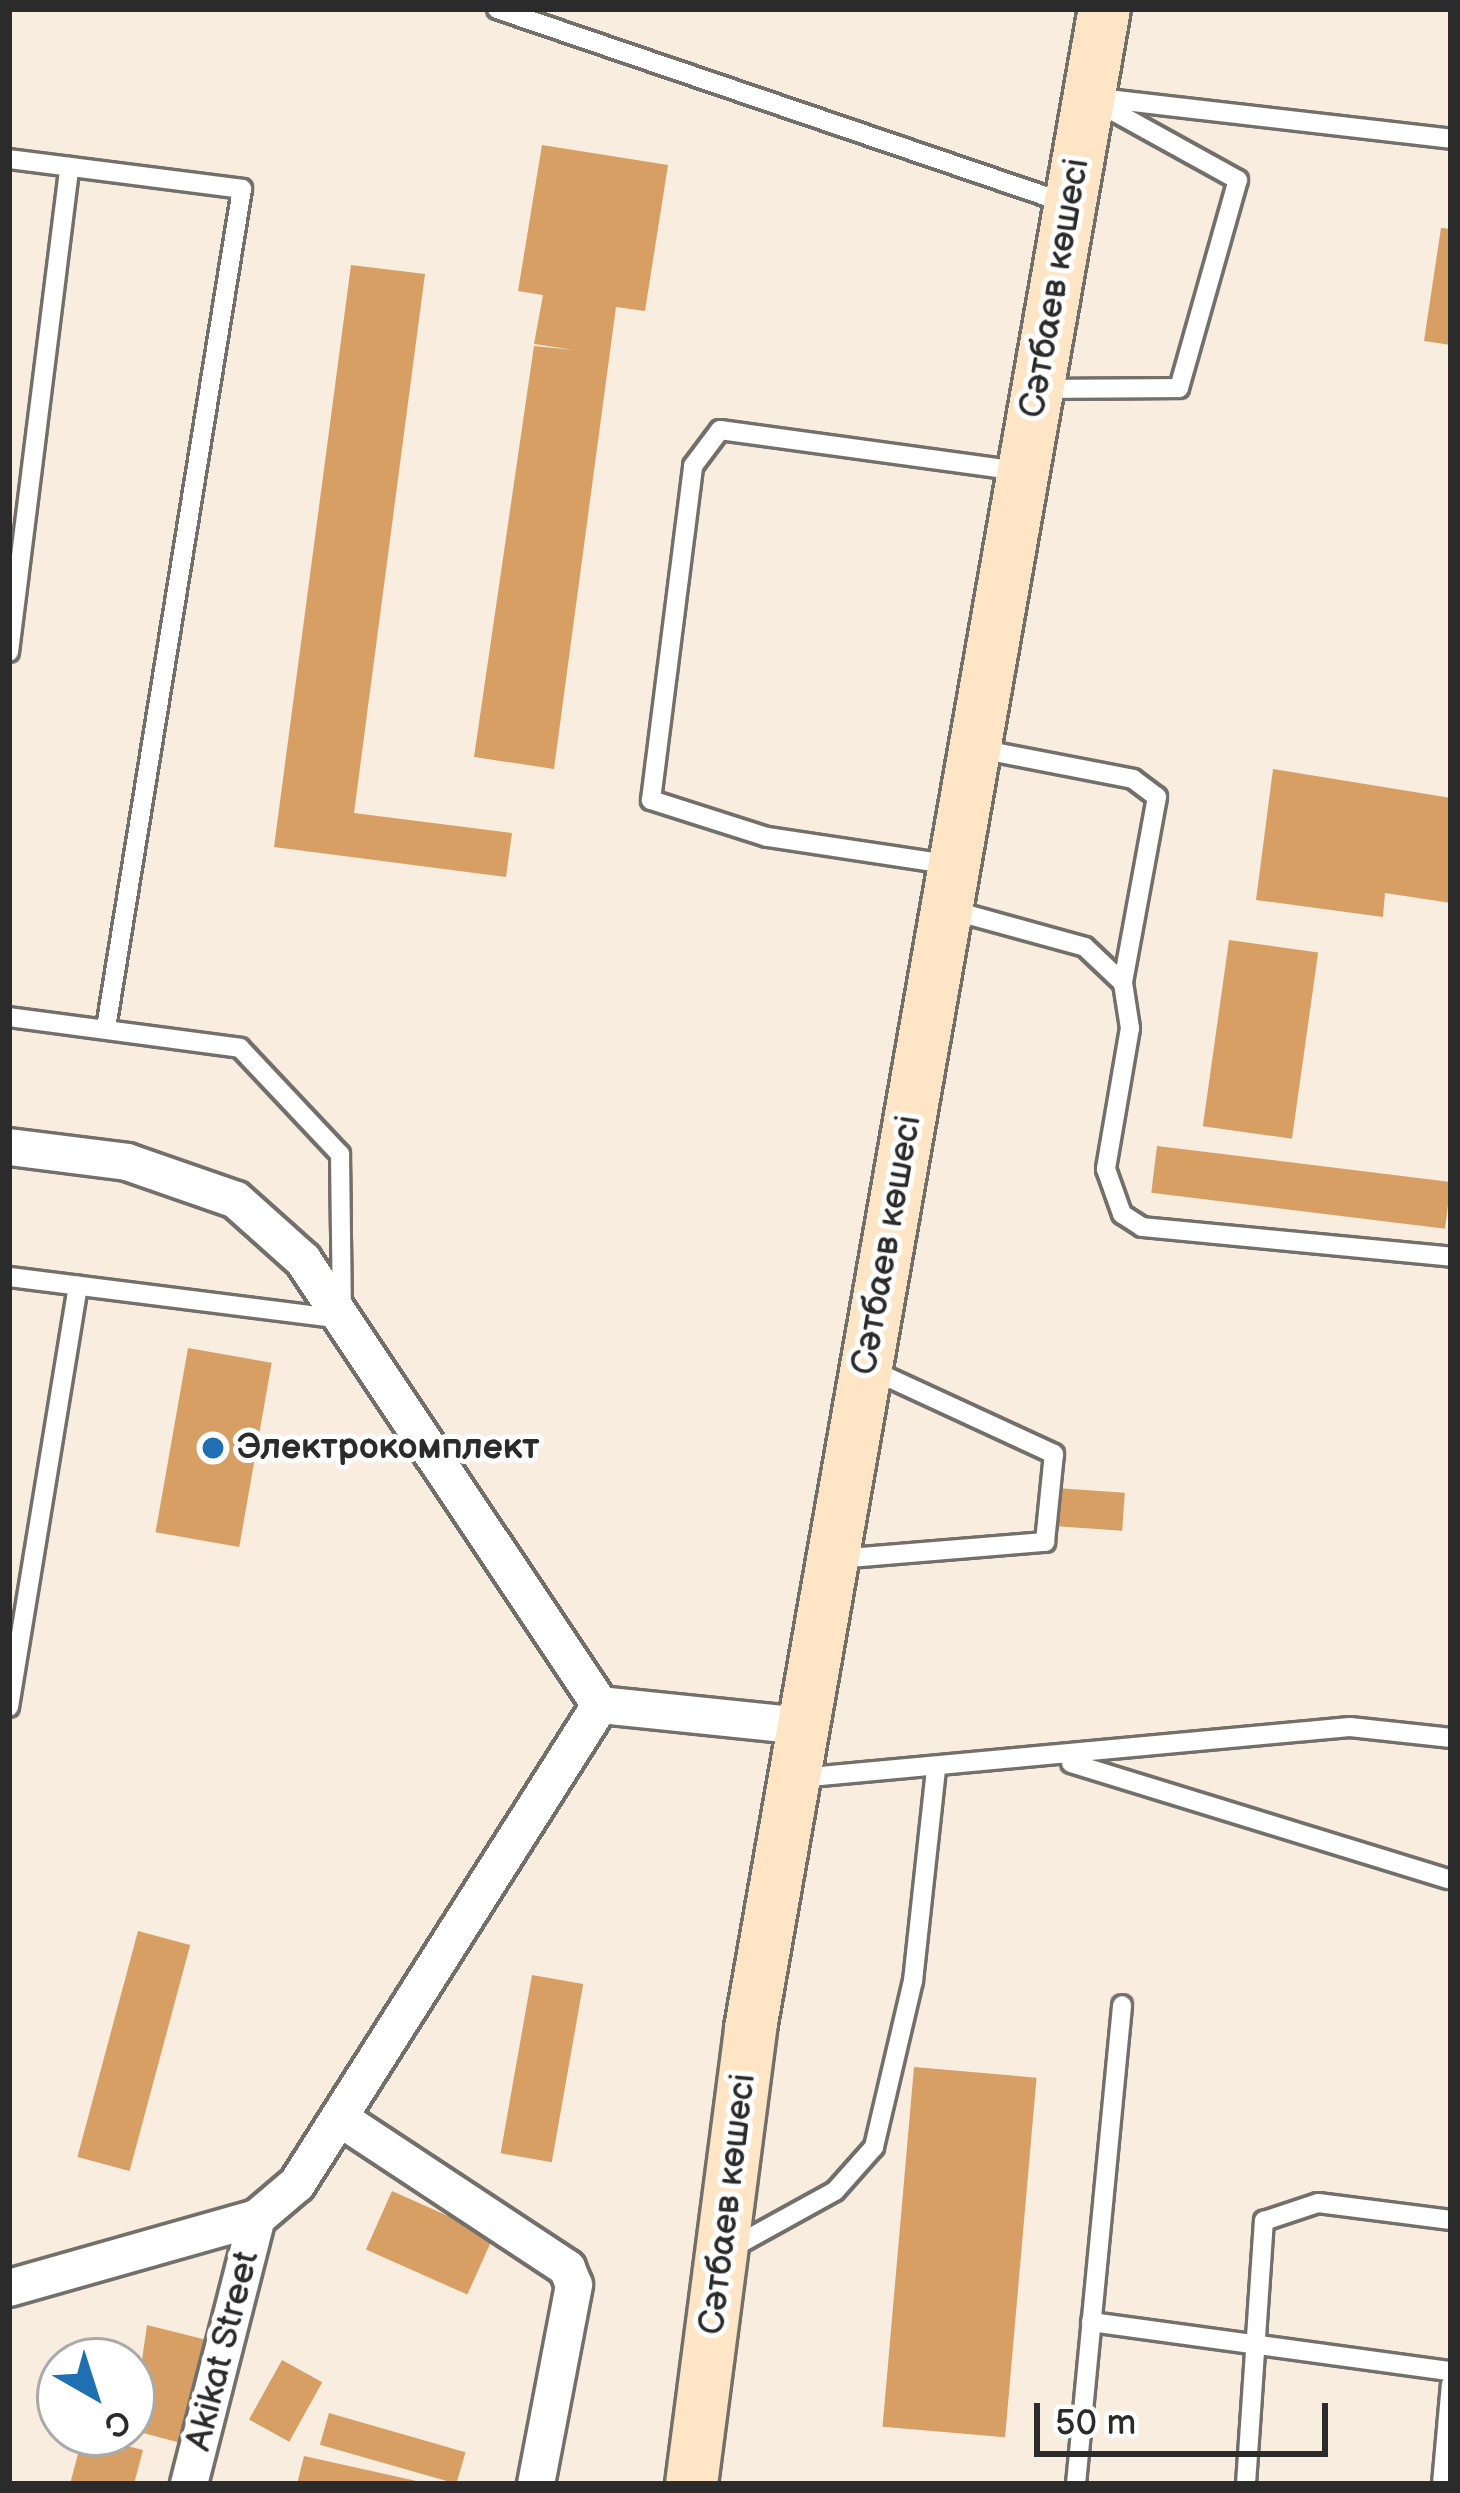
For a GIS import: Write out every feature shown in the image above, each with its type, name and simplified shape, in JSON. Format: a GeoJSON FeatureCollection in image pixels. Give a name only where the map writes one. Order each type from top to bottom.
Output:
{"type":"FeatureCollection","features":[{"type":"Feature","properties":{"kind":"main road","name":"Сәтбаев көшесі"},"geometry":{"type":"LineString","coordinates":[[691,2484],[794,1779],[1104,9]]}},
{"type":"Feature","properties":{"kind":"street"},"geometry":{"type":"LineString","coordinates":[[9,1147],[127,1162],[236,1200],[303,1260],[600,1705]]}},
{"type":"Feature","properties":{"kind":"street"},"geometry":{"type":"LineString","coordinates":[[600,1705],[803,1726]]}},
{"type":"Feature","properties":{"kind":"street"},"geometry":{"type":"LineString","coordinates":[[9,2288],[257,2218],[297,2184],[600,1705]]}},
{"type":"Feature","properties":{"kind":"street"},"geometry":{"type":"LineString","coordinates":[[341,2119],[567,2268],[574,2285],[536,2484]]}},
{"type":"Feature","properties":{"kind":"street","name":"Akikat Street"},"geometry":{"type":"LineString","coordinates":[[189,2484],[257,2218]]}},
{"type":"Feature","properties":{"kind":"lane"},"geometry":{"type":"LineString","coordinates":[[496,9],[1069,204]]}},
{"type":"Feature","properties":{"kind":"lane"},"geometry":{"type":"LineString","coordinates":[[1088,97],[1451,139]]}},
{"type":"Feature","properties":{"kind":"lane"},"geometry":{"type":"LineString","coordinates":[[1038,389],[1179,388],[1238,180],[1088,97]]}},
{"type":"Feature","properties":{"kind":"lane"},"geometry":{"type":"LineString","coordinates":[[9,159],[242,189],[106,1028]]}},
{"type":"Feature","properties":{"kind":"lane"},"geometry":{"type":"LineString","coordinates":[[9,652],[69,167]]}},
{"type":"Feature","properties":{"kind":"lane"},"geometry":{"type":"LineString","coordinates":[[1023,472],[720,430],[693,466],[651,800],[950,887],[1085,947],[1124,983]]}},
{"type":"Feature","properties":{"kind":"lane"},"geometry":{"type":"LineString","coordinates":[[974,748],[1133,779],[1157,797],[1124,983],[1130,1028],[1106,1169],[1122,1214],[1165,1232],[1451,1257]]}},
{"type":"Feature","properties":{"kind":"lane"},"geometry":{"type":"LineString","coordinates":[[9,1017],[240,1048],[340,1154],[342,1318],[9,1276]]}},
{"type":"Feature","properties":{"kind":"lane"},"geometry":{"type":"LineString","coordinates":[[9,1707],[78,1286]]}},
{"type":"Feature","properties":{"kind":"lane"},"geometry":{"type":"LineString","coordinates":[[832,1560],[1046,1542],[1054,1454],[866,1367]]}},
{"type":"Feature","properties":{"kind":"lane"},"geometry":{"type":"LineString","coordinates":[[794,1779],[1061,1760],[1350,1727],[1451,1738]]}},
{"type":"Feature","properties":{"kind":"lane"},"geometry":{"type":"LineString","coordinates":[[1061,1760],[1449,1879]]}},
{"type":"Feature","properties":{"kind":"lane"},"geometry":{"type":"LineString","coordinates":[[721,2254],[835,2191],[874,2147],[913,1981],[936,1768]]}},
{"type":"Feature","properties":{"kind":"lane"},"geometry":{"type":"LineString","coordinates":[[1076,2484],[1122,2006]]}},
{"type":"Feature","properties":{"kind":"lane"},"geometry":{"type":"LineString","coordinates":[[1246,2484],[1264,2221],[1285,2205],[1451,2219]]}},
{"type":"Feature","properties":{"kind":"lane"},"geometry":{"type":"LineString","coordinates":[[1091,2322],[1257,2337],[1451,2371]]}},
{"type":"Feature","properties":{"kind":"lane"},"geometry":{"type":"LineString","coordinates":[[1442,2484],[1451,2384]]}},
{"type":"Feature","properties":{"kind":"building"},"geometry":{"type":"Polygon","coordinates":[[[542,145],[668,165],[645,311],[616,307],[554,769],[474,757],[534,346],[574,350],[534,344],[543,295],[518,291],[542,145]]]}},
{"type":"Feature","properties":{"kind":"building"},"geometry":{"type":"Polygon","coordinates":[[[1441,228],[1451,229],[1451,345],[1424,341],[1441,228]]]}},
{"type":"Feature","properties":{"kind":"building"},"geometry":{"type":"Polygon","coordinates":[[[351,265],[425,274],[354,813],[512,833],[506,877],[274,847],[351,265]]]}},
{"type":"Feature","properties":{"kind":"building"},"geometry":{"type":"Polygon","coordinates":[[[1273,769],[1451,798],[1451,903],[1385,893],[1383,917],[1256,900],[1273,769]]]}},
{"type":"Feature","properties":{"kind":"building"},"geometry":{"type":"Polygon","coordinates":[[[1229,940],[1318,953],[1292,1139],[1203,1126],[1229,940]]]}},
{"type":"Feature","properties":{"kind":"building"},"geometry":{"type":"Polygon","coordinates":[[[1157,1146],[1451,1182],[1445,1229],[1151,1193],[1157,1146]]]}},
{"type":"Feature","properties":{"kind":"building","name":"Электрокомплект"},"geometry":{"type":"Polygon","coordinates":[[[188,1348],[272,1363],[239,1547],[156,1532],[188,1348]]]}},
{"type":"Feature","properties":{"kind":"building"},"geometry":{"type":"Polygon","coordinates":[[[1056,1488],[1125,1493],[1122,1531],[1053,1526],[1056,1488]]]}},
{"type":"Feature","properties":{"kind":"building"},"geometry":{"type":"Polygon","coordinates":[[[138,1931],[190,1945],[130,2171],[77,2157],[138,1931]]]}},
{"type":"Feature","properties":{"kind":"building"},"geometry":{"type":"Polygon","coordinates":[[[532,1975],[583,1984],[552,2162],[501,2153],[532,1975]]]}},
{"type":"Feature","properties":{"kind":"building"},"geometry":{"type":"Polygon","coordinates":[[[914,2067],[1037,2078],[1005,2437],[883,2427],[914,2067]]]}},
{"type":"Feature","properties":{"kind":"building"},"geometry":{"type":"Polygon","coordinates":[[[392,2191],[493,2236],[467,2295],[366,2249],[392,2191]]]}},
{"type":"Feature","properties":{"kind":"building"},"geometry":{"type":"Polygon","coordinates":[[[147,2325],[207,2340],[181,2443],[156,2436],[156,2337],[145,2337],[147,2325]]]}},
{"type":"Feature","properties":{"kind":"building"},"geometry":{"type":"Polygon","coordinates":[[[282,2360],[322,2382],[289,2442],[249,2419],[282,2360]]]}},
{"type":"Feature","properties":{"kind":"building"},"geometry":{"type":"Polygon","coordinates":[[[329,2413],[465,2452],[456,2484],[320,2445],[329,2413]]]}},
{"type":"Feature","properties":{"kind":"building"},"geometry":{"type":"Polygon","coordinates":[[[304,2456],[421,2482],[297,2484],[304,2456]]]}},
{"type":"Feature","properties":{"kind":"building"},"geometry":{"type":"Polygon","coordinates":[[[77,2457],[141,2457],[134,2484],[70,2484],[77,2457]]]}},
{"type":"Feature","properties":{"kind":"place","name":"Электрокомплект"},"geometry":{"type":"Point","coordinates":[213,1448]}}]}
